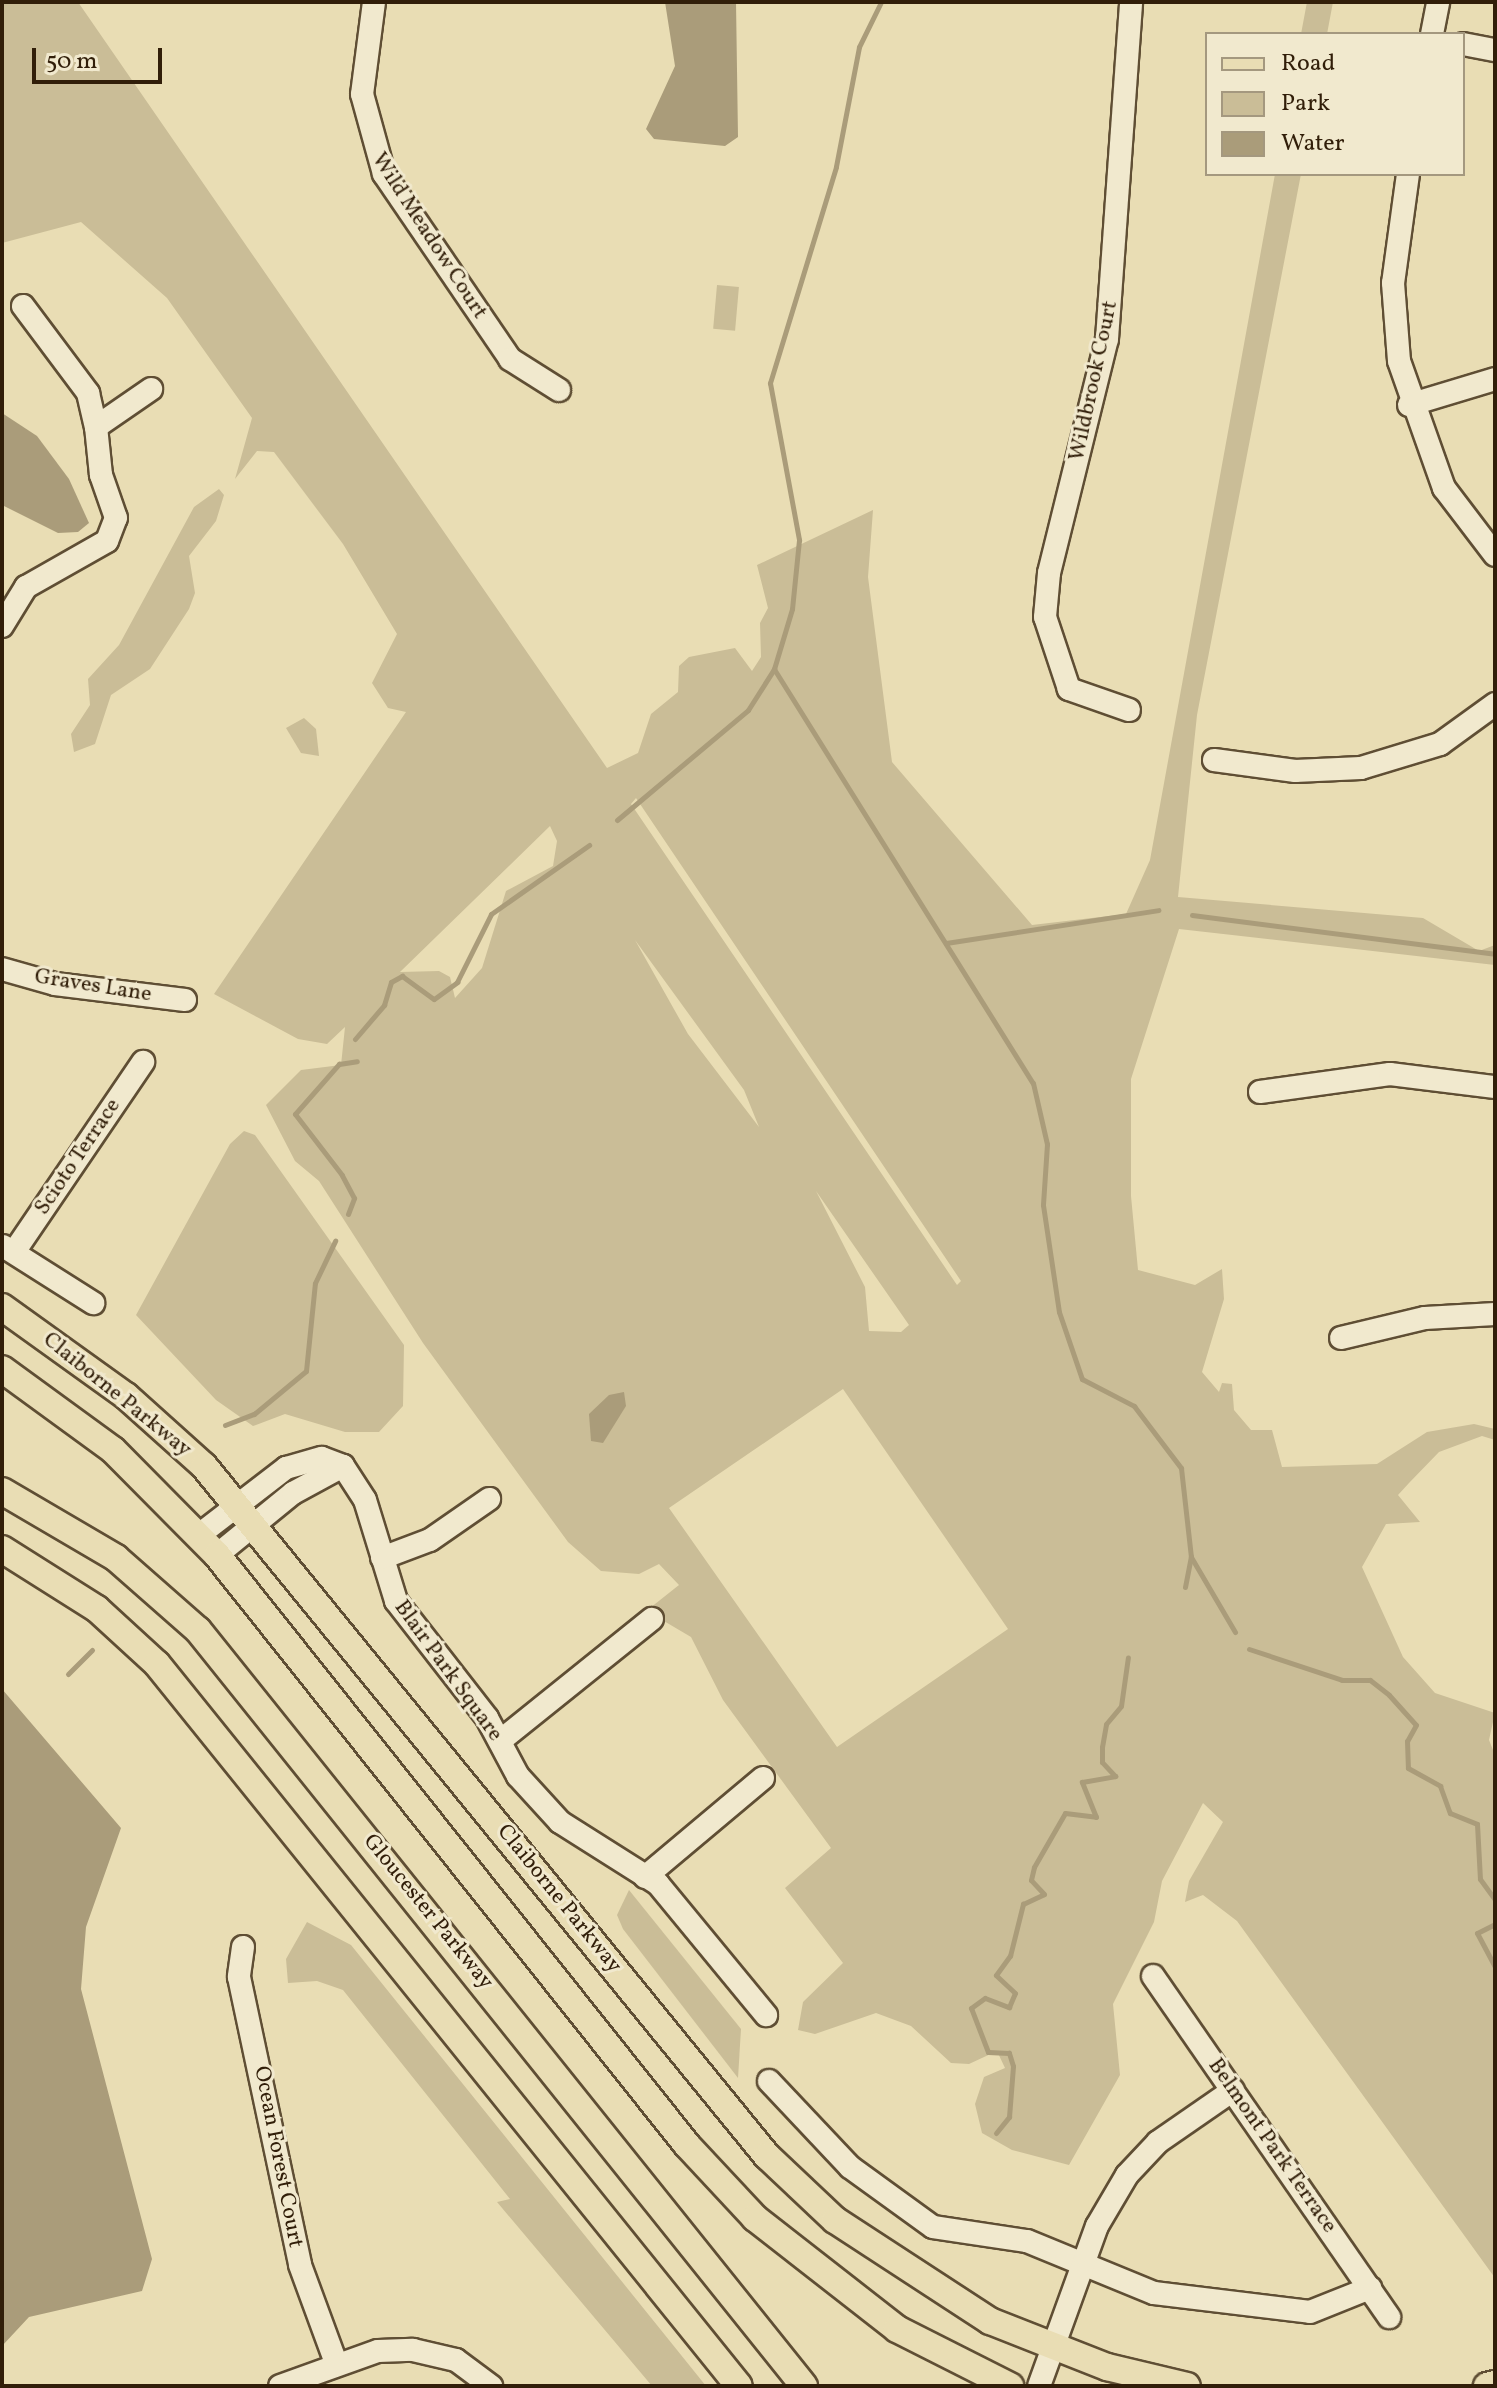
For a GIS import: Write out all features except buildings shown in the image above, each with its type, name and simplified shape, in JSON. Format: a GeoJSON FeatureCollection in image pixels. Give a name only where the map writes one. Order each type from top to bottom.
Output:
{"type":"FeatureCollection","features":[{"type":"Feature","properties":{"kind":"main road","name":"Claiborne Parkway"},"geometry":{"type":"LineString","coordinates":[[2,1307],[126,1396],[245,1514],[767,2156],[835,2220],[918,2280],[1053,2349],[1187,2386]]}},
{"type":"Feature","properties":{"kind":"main road","name":"Claiborne Parkway"},"geometry":{"type":"LineString","coordinates":[[2,1369],[113,1450],[217,1555],[687,2145],[755,2218],[897,2329],[1010,2386]]}},
{"type":"Feature","properties":{"kind":"main road","name":"Gloucester Parkway"},"geometry":{"type":"LineString","coordinates":[[2,1491],[116,1558],[198,1630],[804,2386]]}},
{"type":"Feature","properties":{"kind":"main road"},"geometry":{"type":"LineString","coordinates":[[2,1549],[97,1609],[157,1664],[739,2386]]}},
{"type":"Feature","properties":{"kind":"main road"},"geometry":{"type":"LineString","coordinates":[[1487,2386],[1495,2384]]}},
{"type":"Feature","properties":{"kind":"street","name":"Wild Meadow Court"},"geometry":{"type":"LineString","coordinates":[[374,2],[362,94],[384,174],[510,359],[559,390]]}},
{"type":"Feature","properties":{"kind":"street","name":"Wildbrook Court"},"geometry":{"type":"LineString","coordinates":[[1129,710],[1069,689],[1045,617],[1049,573],[1107,339],[1131,2]]}},
{"type":"Feature","properties":{"kind":"street"},"geometry":{"type":"LineString","coordinates":[[1432,32],[1438,2]]}},
{"type":"Feature","properties":{"kind":"street"},"geometry":{"type":"LineString","coordinates":[[1465,44],[1495,50]]}},
{"type":"Feature","properties":{"kind":"street"},"geometry":{"type":"LineString","coordinates":[[1408,176],[1393,283],[1409,405],[1444,488],[1495,555]]}},
{"type":"Feature","properties":{"kind":"street"},"geometry":{"type":"LineString","coordinates":[[2,626],[33,581],[107,541],[116,518],[101,475],[96,427],[88,393],[23,306]]}},
{"type":"Feature","properties":{"kind":"street"},"geometry":{"type":"LineString","coordinates":[[1409,405],[1495,379]]}},
{"type":"Feature","properties":{"kind":"street"},"geometry":{"type":"LineString","coordinates":[[96,427],[151,389]]}},
{"type":"Feature","properties":{"kind":"street"},"geometry":{"type":"LineString","coordinates":[[1214,760],[1295,771],[1361,768],[1440,744],[1495,704]]}},
{"type":"Feature","properties":{"kind":"street","name":"Graves Lane"},"geometry":{"type":"LineString","coordinates":[[2,969],[55,984],[185,1000]]}},
{"type":"Feature","properties":{"kind":"street","name":"Scioto Terrace"},"geometry":{"type":"LineString","coordinates":[[8,1249],[143,1062]]}},
{"type":"Feature","properties":{"kind":"street"},"geometry":{"type":"LineString","coordinates":[[1260,1092],[1377,1074],[1495,1087]]}},
{"type":"Feature","properties":{"kind":"street"},"geometry":{"type":"LineString","coordinates":[[8,1249],[93,1303]]}},
{"type":"Feature","properties":{"kind":"street"},"geometry":{"type":"LineString","coordinates":[[1341,1338],[1425,1318],[1495,1314]]}},
{"type":"Feature","properties":{"kind":"street","name":"Blair Park Square"},"geometry":{"type":"LineString","coordinates":[[199,1535],[343,1466],[365,1500],[396,1601],[500,1741],[518,1776],[560,1822],[645,1877],[766,2015]]}},
{"type":"Feature","properties":{"kind":"street"},"geometry":{"type":"LineString","coordinates":[[382,1558],[430,1540],[489,1499]]}},
{"type":"Feature","properties":{"kind":"street","name":"Blair Park Square"},"geometry":{"type":"LineString","coordinates":[[217,1555],[245,1514]]}},
{"type":"Feature","properties":{"kind":"street"},"geometry":{"type":"LineString","coordinates":[[500,1741],[652,1619]]}},
{"type":"Feature","properties":{"kind":"street"},"geometry":{"type":"LineString","coordinates":[[645,1877],[763,1778]]}},
{"type":"Feature","properties":{"kind":"street","name":"Ocean Forest Court"},"geometry":{"type":"LineString","coordinates":[[243,1947],[239,1977],[300,2265],[336,2363]]}},
{"type":"Feature","properties":{"kind":"street","name":"Belmont Park Terrace"},"geometry":{"type":"LineString","coordinates":[[1153,1976],[1389,2317]]}},
{"type":"Feature","properties":{"kind":"street"},"geometry":{"type":"LineString","coordinates":[[769,2081],[850,2167],[908,2215],[959,2235],[1027,2241],[1084,2260],[1154,2293],[1310,2312],[1370,2288]]}},
{"type":"Feature","properties":{"kind":"street"},"geometry":{"type":"LineString","coordinates":[[1039,2386],[1084,2260],[1127,2175],[1158,2142],[1233,2090]]}},
{"type":"Feature","properties":{"kind":"street"},"geometry":{"type":"LineString","coordinates":[[280,2386],[336,2363],[413,2350],[456,2360],[491,2386]]}},
{"type":"Feature","properties":{"kind":"green space"},"geometry":{"type":"Polygon","coordinates":[[[2,2],[78,2],[607,768],[638,753],[651,714],[678,692],[679,666],[689,657],[735,648],[752,671],[761,657],[760,623],[768,608],[757,565],[873,510],[868,577],[892,762],[1032,925],[1126,914],[1150,860],[1275,176],[1301,176],[1197,715],[1178,897],[1423,918],[1479,951],[1495,945],[1495,965],[1179,929],[1131,1079],[1131,1196],[1138,1270],[1195,1285],[1222,1269],[1224,1299],[1202,1372],[1219,1392],[1222,1383],[1232,1384],[1234,1410],[1251,1430],[1272,1430],[1282,1467],[1377,1464],[1427,1432],[1474,1424],[1495,1429],[1495,1440],[1482,1436],[1439,1452],[1409,1483],[1398,1495],[1420,1522],[1386,1524],[1362,1567],[1403,1657],[1435,1693],[1495,1713],[1489,1740],[1495,1755],[1495,2278],[1237,1921],[1203,1895],[1185,1902],[1189,1881],[1223,1822],[1203,1803],[1162,1881],[1154,1922],[1113,2004],[1120,2075],[1069,2165],[1012,2150],[982,2133],[975,2104],[984,2077],[1005,2068],[997,2051],[969,2064],[951,2063],[911,2026],[876,2013],[815,2034],[798,2030],[803,2002],[843,1963],[785,1888],[831,1848],[723,1700],[691,1637],[652,1614],[650,1608],[679,1585],[659,1564],[639,1574],[601,1571],[568,1542],[423,1343],[319,1181],[295,1161],[266,1105],[301,1070],[341,1065],[345,1027],[327,1044],[298,1039],[214,994],[406,712],[388,708],[372,683],[397,634],[343,544],[274,452],[257,451],[235,479],[252,418],[167,298],[81,222],[2,243],[2,2]],[[636,798],[631,804],[957,1285],[961,1281],[636,798]],[[550,826],[400,972],[439,971],[450,977],[455,998],[482,968],[506,891],[553,866],[557,841],[550,826]],[[635,940],[688,1034],[759,1127],[744,1090],[635,940]],[[816,1191],[865,1287],[869,1331],[901,1332],[909,1325],[816,1191]],[[843,1389],[669,1508],[837,1747],[1008,1629],[843,1389]]]}},
{"type":"Feature","properties":{"kind":"green space"},"geometry":{"type":"Polygon","coordinates":[[[1307,2],[1333,2],[1327,32],[1301,32],[1307,2]]]}},
{"type":"Feature","properties":{"kind":"green space"},"geometry":{"type":"Polygon","coordinates":[[[717,285],[739,287],[735,331],[713,329],[717,285]]]}},
{"type":"Feature","properties":{"kind":"green space"},"geometry":{"type":"Polygon","coordinates":[[[219,489],[224,495],[216,521],[189,556],[195,593],[189,609],[150,669],[111,695],[95,744],[74,752],[71,734],[90,705],[88,679],[119,645],[194,507],[219,489]]]}},
{"type":"Feature","properties":{"kind":"green space"},"geometry":{"type":"Polygon","coordinates":[[[304,718],[316,729],[319,756],[301,753],[286,728],[304,718]]]}},
{"type":"Feature","properties":{"kind":"green space"},"geometry":{"type":"Polygon","coordinates":[[[244,1131],[255,1135],[404,1345],[403,1406],[379,1432],[345,1432],[285,1414],[253,1426],[216,1400],[136,1315],[230,1144],[244,1131]]]}},
{"type":"Feature","properties":{"kind":"green space"},"geometry":{"type":"Polygon","coordinates":[[[629,1890],[741,2029],[738,2078],[623,1929],[617,1915],[629,1890]]]}},
{"type":"Feature","properties":{"kind":"green space"},"geometry":{"type":"Polygon","coordinates":[[[307,1922],[351,1945],[706,2386],[652,2386],[497,2202],[510,2199],[343,1990],[317,1981],[288,1983],[286,1959],[307,1922]]]}},
{"type":"Feature","properties":{"kind":"water"},"geometry":{"type":"Polygon","coordinates":[[[665,2],[736,2],[738,137],[725,146],[654,139],[646,129],[675,66],[665,2]]]}},
{"type":"Feature","properties":{"kind":"water"},"geometry":{"type":"Polygon","coordinates":[[[2,413],[37,436],[69,479],[89,523],[78,532],[58,533],[2,505],[2,413]]]}},
{"type":"Feature","properties":{"kind":"water"},"geometry":{"type":"Polygon","coordinates":[[[624,1392],[626,1406],[603,1443],[591,1441],[589,1414],[609,1395],[624,1392]]]}},
{"type":"Feature","properties":{"kind":"water"},"geometry":{"type":"Polygon","coordinates":[[[2,1689],[121,1828],[86,1927],[81,1989],[152,2259],[142,2291],[29,2317],[2,2346],[2,1689]]]}},
{"type":"Feature","properties":{"kind":"waterway"},"geometry":{"type":"LineString","coordinates":[[881,2],[859,47],[836,167],[770,383],[799,540],[792,609],[774,669],[1033,1083],[1047,1144],[1043,1205],[1059,1312],[1082,1379],[1134,1406],[1181,1468],[1191,1557],[1235,1632]]}},
{"type":"Feature","properties":{"kind":"waterway"},"geometry":{"type":"LineString","coordinates":[[617,820],[748,710],[774,669]]}},
{"type":"Feature","properties":{"kind":"waterway"},"geometry":{"type":"LineString","coordinates":[[355,1039],[384,1005],[391,982],[402,976],[434,999],[457,982],[491,914],[589,845]]}},
{"type":"Feature","properties":{"kind":"waterway"},"geometry":{"type":"LineString","coordinates":[[946,943],[1158,910]]}},
{"type":"Feature","properties":{"kind":"waterway"},"geometry":{"type":"LineString","coordinates":[[1192,915],[1495,954]]}},
{"type":"Feature","properties":{"kind":"waterway"},"geometry":{"type":"LineString","coordinates":[[348,1214],[354,1198],[342,1175],[295,1114],[339,1064],[357,1061]]}},
{"type":"Feature","properties":{"kind":"waterway"},"geometry":{"type":"LineString","coordinates":[[225,1425],[254,1414],[306,1371],[315,1283],[335,1241]]}},
{"type":"Feature","properties":{"kind":"waterway"},"geometry":{"type":"LineString","coordinates":[[1185,1587],[1191,1557]]}},
{"type":"Feature","properties":{"kind":"waterway"},"geometry":{"type":"LineString","coordinates":[[1249,1649],[1342,1680],[1370,1680],[1389,1695],[1416,1725],[1407,1741],[1408,1768],[1440,1786],[1450,1813],[1477,1824],[1480,1879],[1495,1900]]}},
{"type":"Feature","properties":{"kind":"waterway"},"geometry":{"type":"LineString","coordinates":[[68,1674],[92,1650]]}},
{"type":"Feature","properties":{"kind":"waterway"},"geometry":{"type":"LineString","coordinates":[[996,2133],[1009,2117],[1013,2066],[1009,2053],[988,2052],[971,2008],[985,1998],[1009,2007],[1015,1993],[996,1975],[1010,1956],[1023,1904],[1044,1894],[1031,1880],[1034,1867],[1065,1813],[1096,1817],[1082,1782],[1115,1776],[1102,1762],[1102,1747],[1106,1724],[1121,1706],[1128,1657]]}},
{"type":"Feature","properties":{"kind":"waterway"},"geometry":{"type":"LineString","coordinates":[[1495,1924],[1477,1933],[1495,1967]]}}]}
